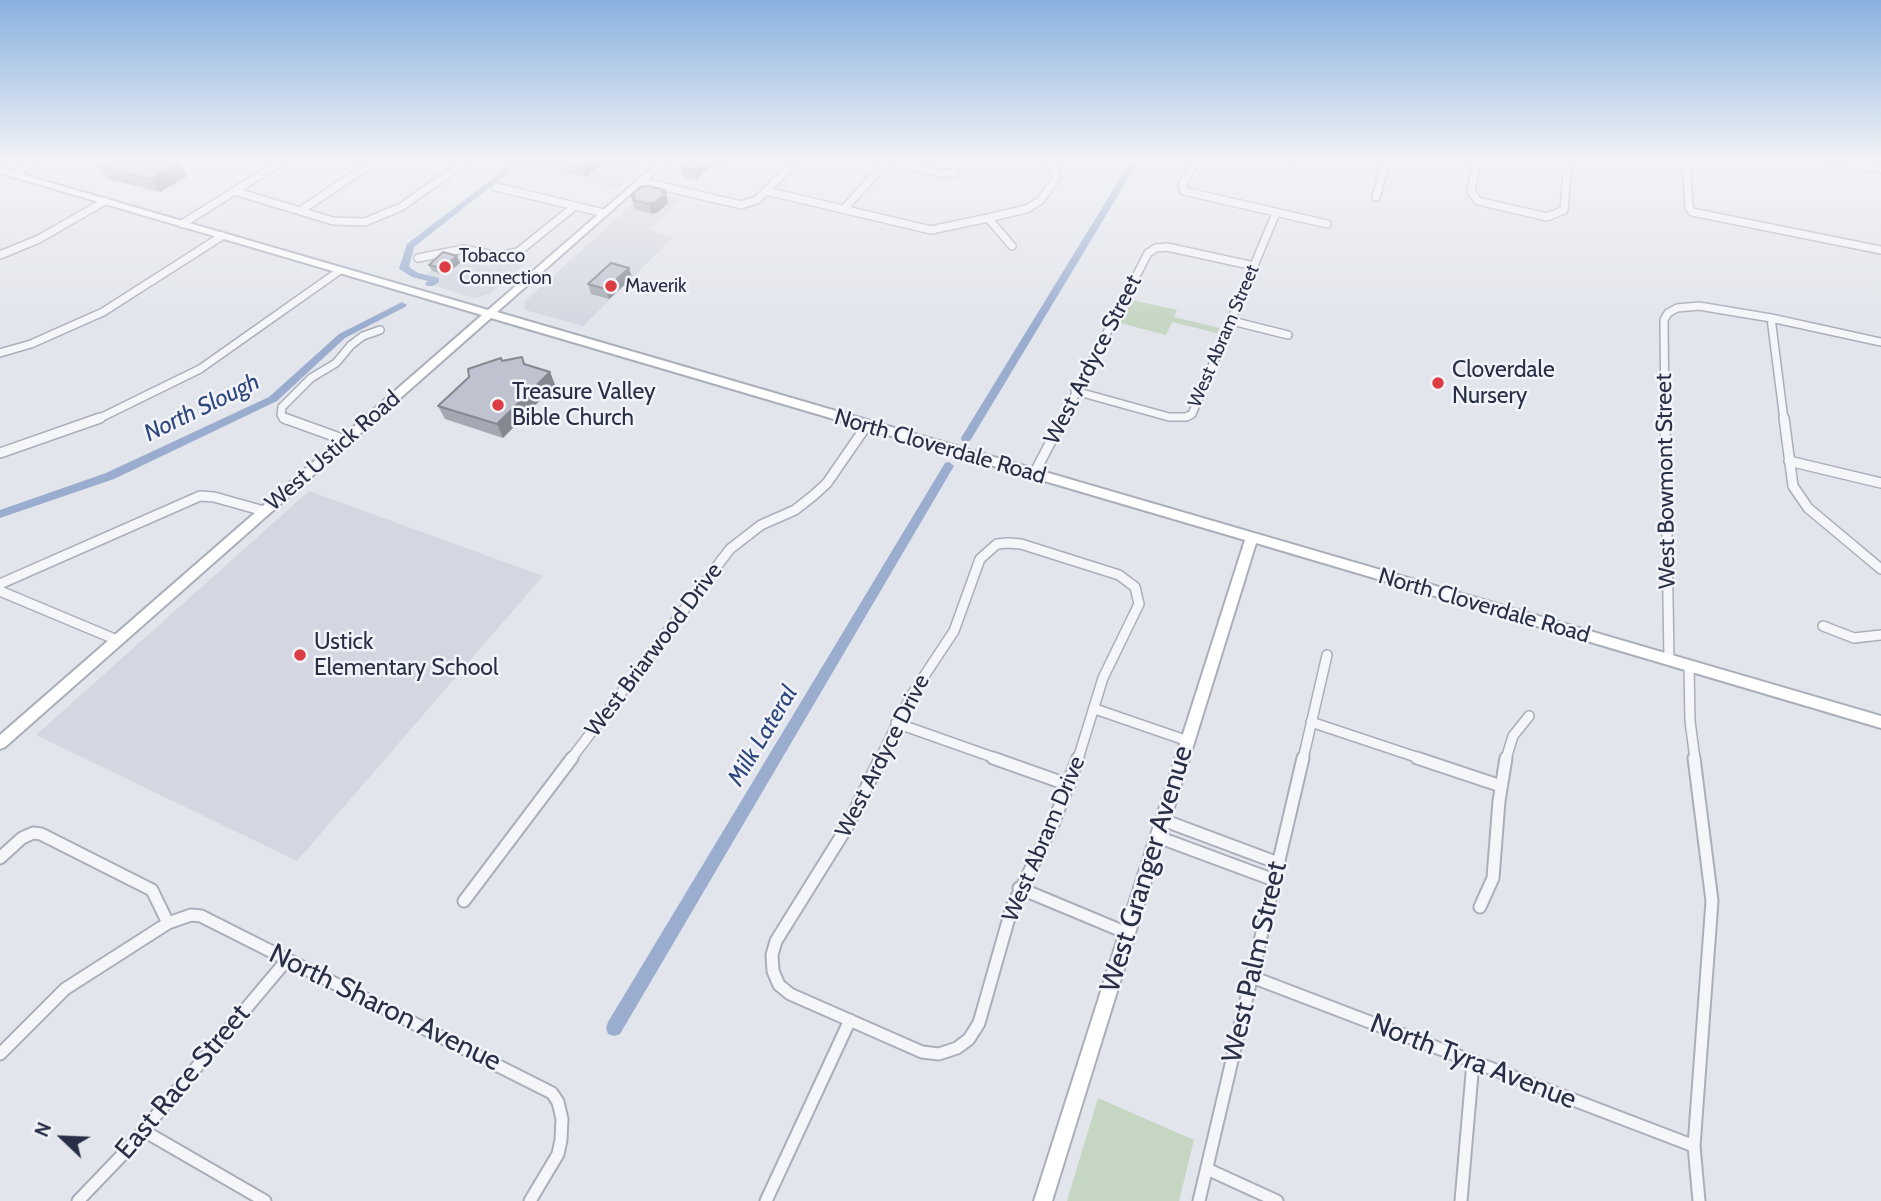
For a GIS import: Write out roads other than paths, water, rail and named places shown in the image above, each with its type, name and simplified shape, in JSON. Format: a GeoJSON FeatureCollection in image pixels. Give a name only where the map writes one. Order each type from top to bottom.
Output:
{"type":"FeatureCollection","features":[{"type":"Feature","properties":{"kind":"main road","name":"North Cloverdale Road"},"geometry":{"type":"LineString","coordinates":[[152,215],[1881,722]]}},
{"type":"Feature","properties":{"kind":"main road","name":"West Ustick Road"},"geometry":{"type":"LineString","coordinates":[[0,743],[602,215]]}},
{"type":"Feature","properties":{"kind":"main road","name":"West Granger Avenue"},"geometry":{"type":"LineString","coordinates":[[1043,1201],[1252,538]]}},
{"type":"Feature","properties":{"kind":"street"},"geometry":{"type":"LineString","coordinates":[[0,255],[38,239],[80,215]]}},
{"type":"Feature","properties":{"kind":"street"},"geometry":{"type":"LineString","coordinates":[[182,224],[196,215]]}},
{"type":"Feature","properties":{"kind":"street"},"geometry":{"type":"LineString","coordinates":[[313,215],[333,221],[365,222],[383,215]]}},
{"type":"Feature","properties":{"kind":"street"},"geometry":{"type":"LineString","coordinates":[[418,258],[464,248],[498,256],[518,252],[564,215]]}},
{"type":"Feature","properties":{"kind":"street"},"geometry":{"type":"LineString","coordinates":[[869,215],[931,230],[1000,215]]}},
{"type":"Feature","properties":{"kind":"street","name":"West Abram Street"},"geometry":{"type":"LineString","coordinates":[[1075,391],[1169,417],[1186,417],[1196,409],[1275,215]]}},
{"type":"Feature","properties":{"kind":"street"},"geometry":{"type":"LineString","coordinates":[[1285,215],[1327,224]]}},
{"type":"Feature","properties":{"kind":"street"},"geometry":{"type":"LineString","coordinates":[[1534,215],[1556,215]]}},
{"type":"Feature","properties":{"kind":"street"},"geometry":{"type":"LineString","coordinates":[[1707,215],[1881,250]]}},
{"type":"Feature","properties":{"kind":"street"},"geometry":{"type":"LineString","coordinates":[[988,218],[1012,246]]}},
{"type":"Feature","properties":{"kind":"street"},"geometry":{"type":"LineString","coordinates":[[0,353],[31,344],[103,312],[222,236]]}},
{"type":"Feature","properties":{"kind":"street","name":"West Ardyce Street"},"geometry":{"type":"LineString","coordinates":[[1034,474],[1148,253],[1156,248],[1167,247],[1254,266]]}},
{"type":"Feature","properties":{"kind":"street"},"geometry":{"type":"LineString","coordinates":[[428,267],[438,254]]}},
{"type":"Feature","properties":{"kind":"street"},"geometry":{"type":"LineString","coordinates":[[0,453],[92,422],[200,369],[339,271]]}},
{"type":"Feature","properties":{"kind":"street","name":"West Bowmont Street"},"geometry":{"type":"LineString","coordinates":[[1670,660],[1664,320],[1668,313],[1677,309],[1699,306],[1771,318]]}},
{"type":"Feature","properties":{"kind":"street"},"geometry":{"type":"LineString","coordinates":[[1881,342],[1771,318],[1793,486],[1808,508],[1881,569]]}},
{"type":"Feature","properties":{"kind":"street"},"geometry":{"type":"LineString","coordinates":[[1232,321],[1288,334]]}},
{"type":"Feature","properties":{"kind":"street"},"geometry":{"type":"LineString","coordinates":[[345,440],[287,421],[281,415],[282,407],[311,378],[336,363],[351,345],[363,336],[380,330]]}},
{"type":"Feature","properties":{"kind":"street","name":"West Briarwood Drive"},"geometry":{"type":"LineString","coordinates":[[464,901],[730,549],[761,525],[795,510],[814,495],[827,483],[867,425]]}},
{"type":"Feature","properties":{"kind":"street"},"geometry":{"type":"LineString","coordinates":[[1788,461],[1881,483]]}},
{"type":"Feature","properties":{"kind":"street"},"geometry":{"type":"LineString","coordinates":[[0,584],[200,496],[214,497],[264,511]]}},
{"type":"Feature","properties":{"kind":"street","name":"West Abram Drive"},"geometry":{"type":"LineString","coordinates":[[850,1020],[922,1052],[939,1054],[957,1048],[970,1039],[979,1023],[1019,888],[1054,824],[1095,709],[1103,678],[1139,604],[1135,587],[1119,575],[1021,544],[997,544]]}},
{"type":"Feature","properties":{"kind":"street","name":"West Ardyce Drive"},"geometry":{"type":"LineString","coordinates":[[850,1020],[790,994],[779,985],[773,971],[772,956],[776,941],[838,844],[896,723],[918,683],[961,617],[980,559],[997,544]]}},
{"type":"Feature","properties":{"kind":"street"},"geometry":{"type":"LineString","coordinates":[[0,591],[117,640]]}},
{"type":"Feature","properties":{"kind":"street"},"geometry":{"type":"LineString","coordinates":[[1823,626],[1854,638],[1881,635]]}},
{"type":"Feature","properties":{"kind":"street","name":"West Palm Street"},"geometry":{"type":"LineString","coordinates":[[1199,1201],[1327,655]]}},
{"type":"Feature","properties":{"kind":"street"},"geometry":{"type":"LineString","coordinates":[[1689,666],[1690,721],[1712,901],[1694,1146],[1699,1201]]}},
{"type":"Feature","properties":{"kind":"street"},"geometry":{"type":"LineString","coordinates":[[1095,709],[1188,741]]}},
{"type":"Feature","properties":{"kind":"street"},"geometry":{"type":"LineString","coordinates":[[1480,907],[1493,878],[1501,786],[1513,736],[1529,716]]}},
{"type":"Feature","properties":{"kind":"street"},"geometry":{"type":"LineString","coordinates":[[1311,722],[1501,786]]}},
{"type":"Feature","properties":{"kind":"street"},"geometry":{"type":"LineString","coordinates":[[896,723],[1069,785]]}},
{"type":"Feature","properties":{"kind":"street"},"geometry":{"type":"LineString","coordinates":[[1163,820],[1278,863]]}},
{"type":"Feature","properties":{"kind":"street"},"geometry":{"type":"LineString","coordinates":[[0,858],[22,838],[33,833],[41,834],[152,891],[168,923],[65,989],[0,1054]]}},
{"type":"Feature","properties":{"kind":"street"},"geometry":{"type":"LineString","coordinates":[[1158,836],[1274,880]]}},
{"type":"Feature","properties":{"kind":"street"},"geometry":{"type":"LineString","coordinates":[[1019,888],[1127,933]]}},
{"type":"Feature","properties":{"kind":"street","name":"North Sharon Avenue"},"geometry":{"type":"LineString","coordinates":[[168,923],[191,915],[211,921],[286,961],[539,1084],[552,1093],[558,1102],[563,1131],[558,1154],[530,1201]]}},
{"type":"Feature","properties":{"kind":"street","name":"East Race Street"},"geometry":{"type":"LineString","coordinates":[[78,1201],[144,1130],[286,961]]}},
{"type":"Feature","properties":{"kind":"street","name":"North Tyra Avenue"},"geometry":{"type":"LineString","coordinates":[[1252,977],[1694,1146]]}},
{"type":"Feature","properties":{"kind":"street"},"geometry":{"type":"LineString","coordinates":[[766,1201],[850,1020]]}},
{"type":"Feature","properties":{"kind":"street"},"geometry":{"type":"LineString","coordinates":[[1461,1201],[1473,1062]]}},
{"type":"Feature","properties":{"kind":"street"},"geometry":{"type":"LineString","coordinates":[[144,1130],[265,1201]]}},
{"type":"Feature","properties":{"kind":"street"},"geometry":{"type":"LineString","coordinates":[[1207,1169],[1277,1201]]}},
{"type":"Feature","properties":{"kind":"waterway","name":"North Slough"},"geometry":{"type":"LineString","coordinates":[[430,284],[436,280],[415,275],[404,268],[410,246],[450,215]]}},
{"type":"Feature","properties":{"kind":"waterway","name":"Milk Lateral"},"geometry":{"type":"LineString","coordinates":[[966,438],[1102,215]]}},
{"type":"Feature","properties":{"kind":"waterway","name":"North Slough"},"geometry":{"type":"LineString","coordinates":[[0,514],[110,476],[273,399],[342,336],[402,305]]}},
{"type":"Feature","properties":{"kind":"waterway","name":"Milk Lateral"},"geometry":{"type":"LineString","coordinates":[[614,1028],[949,466]]}},
{"type":"Feature","properties":{"kind":"place","name":"Tobacco Connection"},"geometry":{"type":"Point","coordinates":[445,267]}},
{"type":"Feature","properties":{"kind":"place","name":"Maverik"},"geometry":{"type":"Point","coordinates":[611,286]}},
{"type":"Feature","properties":{"kind":"place","name":"Cloverdale Nursery"},"geometry":{"type":"Point","coordinates":[1438,383]}},
{"type":"Feature","properties":{"kind":"place","name":"Treasure Valley Bible Church"},"geometry":{"type":"Point","coordinates":[498,405]}},
{"type":"Feature","properties":{"kind":"place","name":"Ustick Elementary School"},"geometry":{"type":"Point","coordinates":[300,655]}}]}
